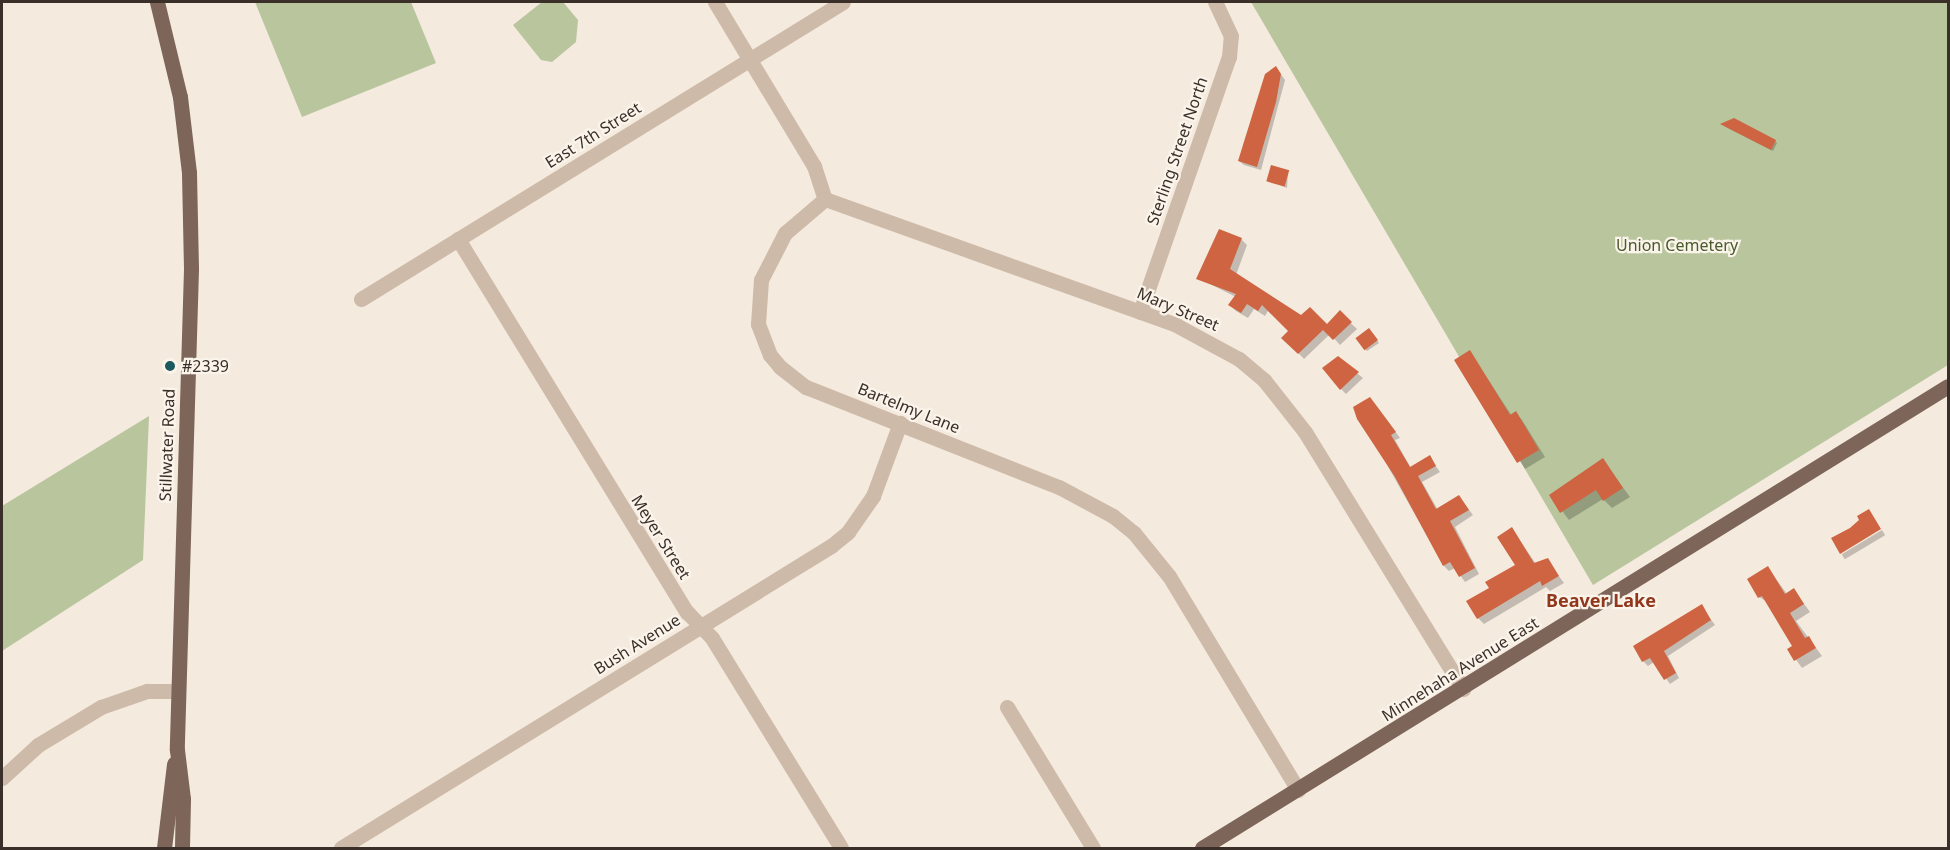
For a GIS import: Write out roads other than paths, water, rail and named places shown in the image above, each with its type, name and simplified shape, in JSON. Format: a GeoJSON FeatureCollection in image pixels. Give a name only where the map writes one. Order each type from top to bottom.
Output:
{"type":"FeatureCollection","features":[{"type":"Feature","properties":{"kind":"main road","name":"Stillwater Road"},"geometry":{"type":"LineString","coordinates":[[157,2],[180,97],[189,173],[191,269],[177,691],[177,750],[183,799],[182,849]]}},
{"type":"Feature","properties":{"kind":"main road","name":"Minnehaha Avenue East"},"geometry":{"type":"LineString","coordinates":[[1202,849],[1948,386]]}},
{"type":"Feature","properties":{"kind":"main road","name":"Stillwater Road"},"geometry":{"type":"LineString","coordinates":[[164,849],[167,801],[177,750]]}},
{"type":"Feature","properties":{"kind":"street"},"geometry":{"type":"LineString","coordinates":[[715,2],[814,166],[825,199]]}},
{"type":"Feature","properties":{"kind":"street","name":"East 7th Street"},"geometry":{"type":"LineString","coordinates":[[361,299],[843,2]]}},
{"type":"Feature","properties":{"kind":"street","name":"Sterling Street North"},"geometry":{"type":"LineString","coordinates":[[1140,312],[1229,57],[1231,36],[1215,2]]}},
{"type":"Feature","properties":{"kind":"street","name":"Mary Street"},"geometry":{"type":"LineString","coordinates":[[825,199],[1140,312],[1211,341],[1256,373],[1286,405],[1462,689]]}},
{"type":"Feature","properties":{"kind":"street","name":"Bartelmy Lane"},"geometry":{"type":"LineString","coordinates":[[825,199],[795,222],[768,259],[756,308],[762,340],[770,355],[792,379],[1090,501],[1134,533],[1169,576],[1298,790]]}},
{"type":"Feature","properties":{"kind":"street","name":"Meyer Street"},"geometry":{"type":"LineString","coordinates":[[458,239],[680,602],[699,627],[712,638],[841,849]]}},
{"type":"Feature","properties":{"kind":"street","name":"Bush Avenue"},"geometry":{"type":"LineString","coordinates":[[341,849],[848,532],[873,496],[900,423]]}},
{"type":"Feature","properties":{"kind":"street"},"geometry":{"type":"LineString","coordinates":[[2,778],[38,745],[101,707],[147,690],[177,691]]}},
{"type":"Feature","properties":{"kind":"street"},"geometry":{"type":"LineString","coordinates":[[1007,707],[1093,849]]}},
{"type":"Feature","properties":{"kind":"place","name":"#2339"},"geometry":{"type":"Point","coordinates":[170,366]}},
{"type":"Feature","properties":{"kind":"district","name":"Beaver Lake"},"geometry":{"type":"Point","coordinates":[1601,600]}},
{"type":"Feature","properties":{"kind":"park label","name":"Union Cemetery"},"geometry":{"type":"Point","coordinates":[1677,245]}}]}
